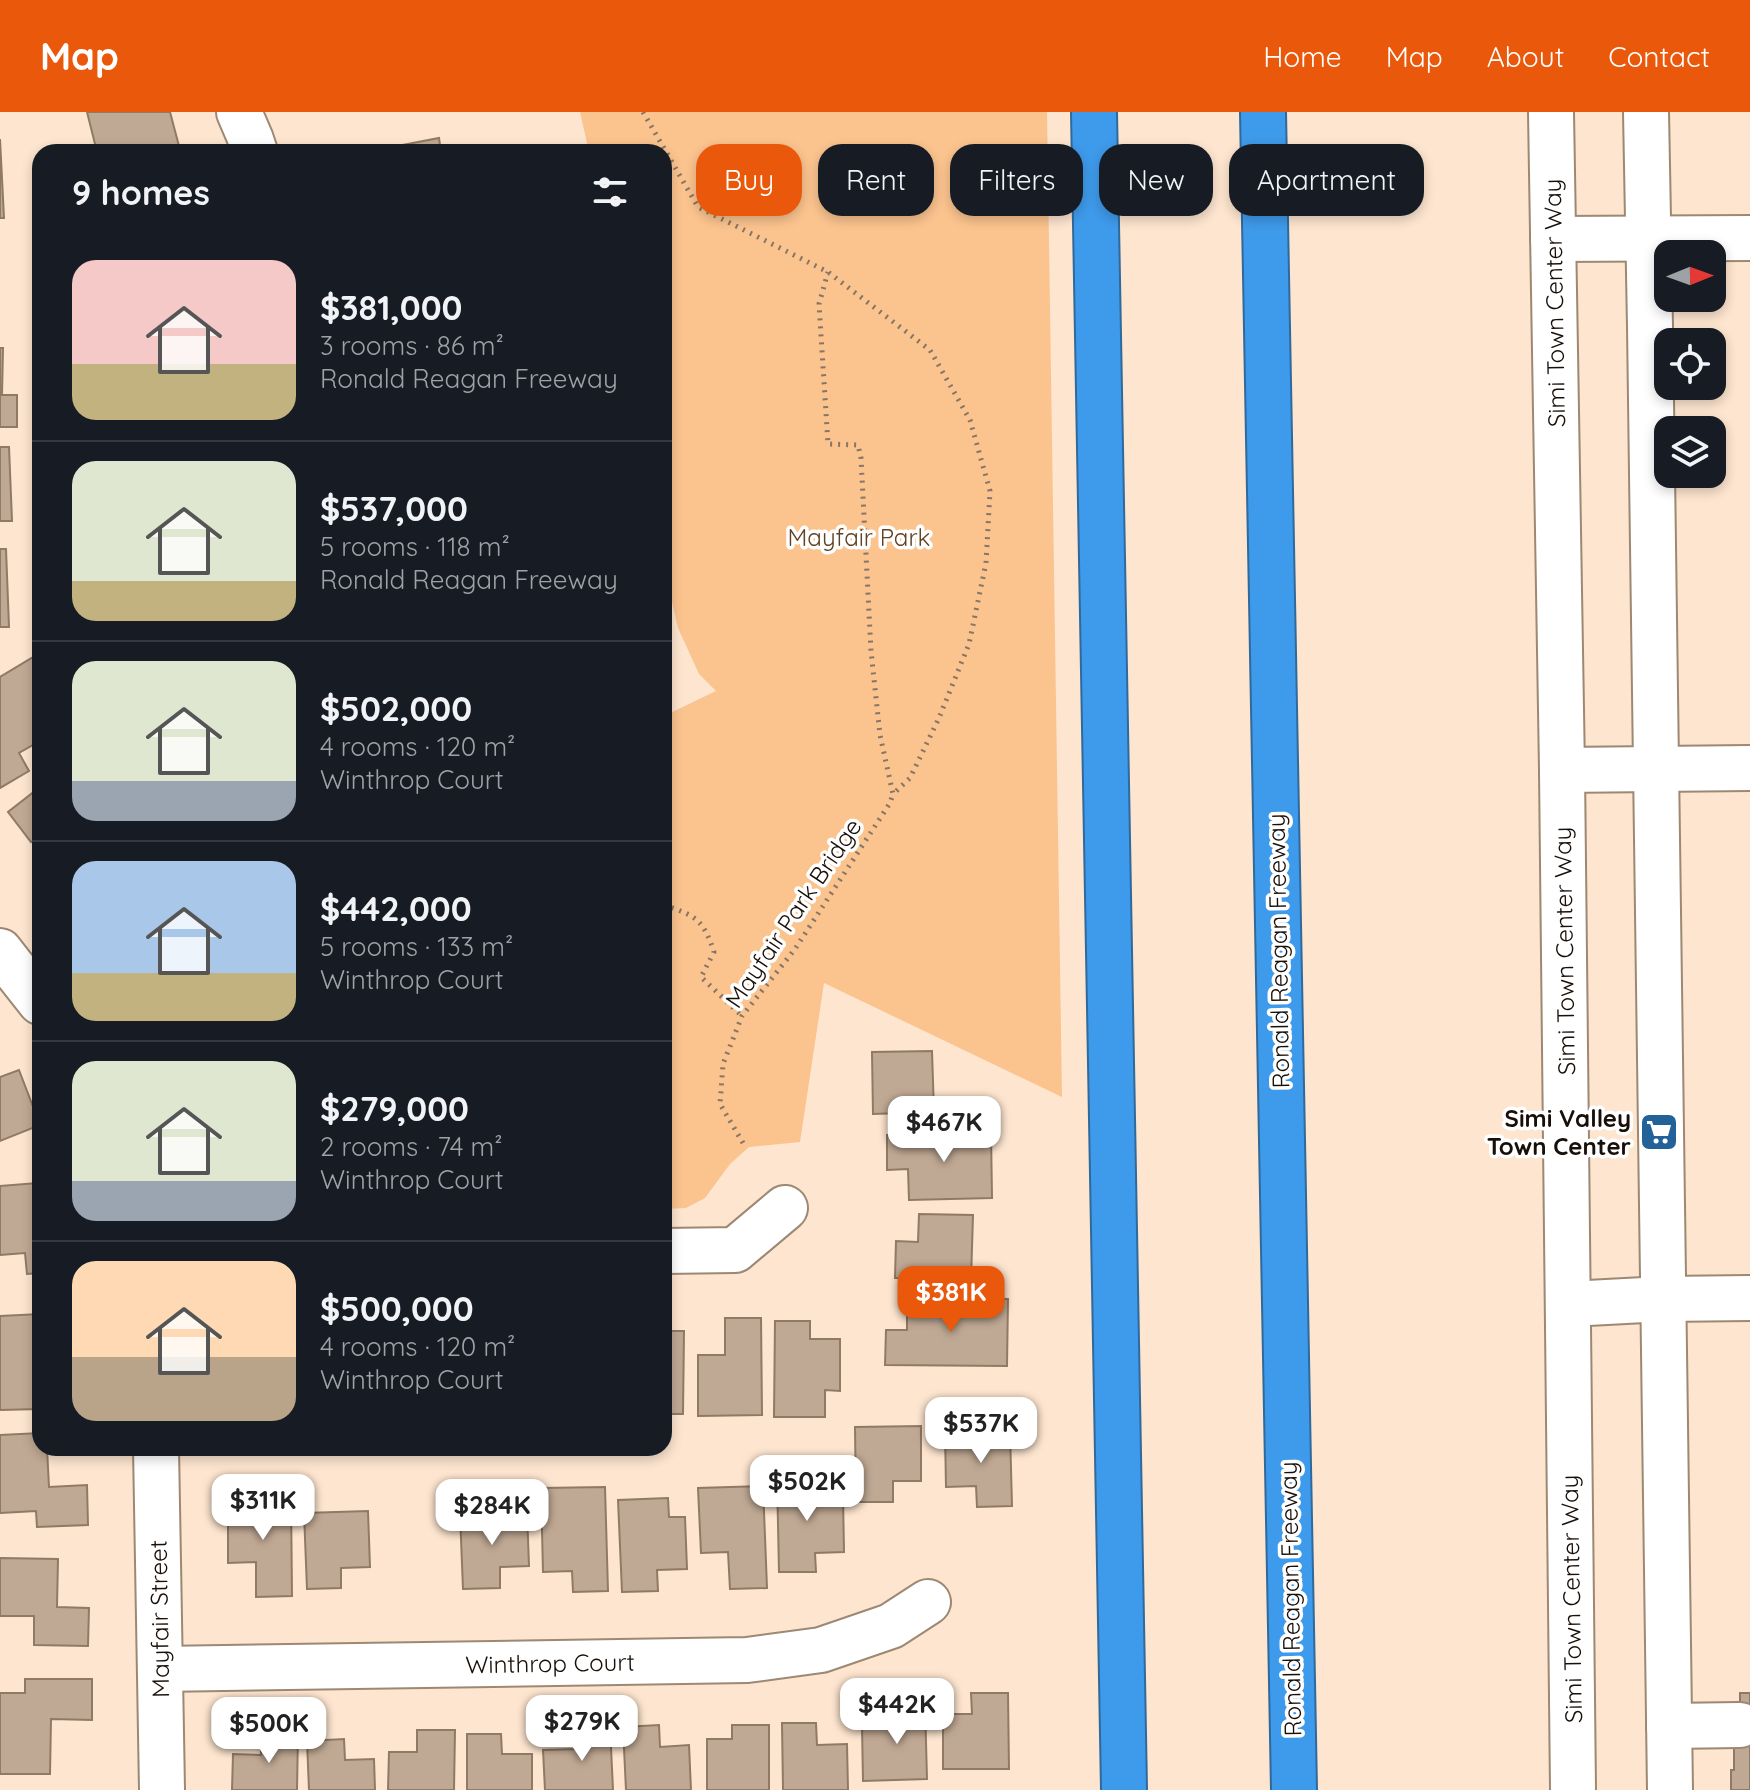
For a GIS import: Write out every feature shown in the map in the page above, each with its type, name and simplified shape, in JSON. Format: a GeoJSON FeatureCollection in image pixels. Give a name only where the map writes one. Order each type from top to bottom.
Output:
{"type":"FeatureCollection","features":[{"type":"Feature","properties":{"kind":"highway"},"geometry":{"type":"LineString","coordinates":[[1094,112],[1124,1790]]}},
{"type":"Feature","properties":{"kind":"highway","name":"Ronald Reagan Freeway"},"geometry":{"type":"LineString","coordinates":[[1263,112],[1294,1790]]}},
{"type":"Feature","properties":{"kind":"street"},"geometry":{"type":"LineString","coordinates":[[239,112],[252,144]]}},
{"type":"Feature","properties":{"kind":"street","name":"Simi Town Center Way"},"geometry":{"type":"LineString","coordinates":[[1551,112],[1573,1790]]}},
{"type":"Feature","properties":{"kind":"street"},"geometry":{"type":"LineString","coordinates":[[1646,112],[1670,1790]]}},
{"type":"Feature","properties":{"kind":"street"},"geometry":{"type":"LineString","coordinates":[[1553,239],[1750,238]]}},
{"type":"Feature","properties":{"kind":"street"},"geometry":{"type":"LineString","coordinates":[[1562,770],[1750,768]]}},
{"type":"Feature","properties":{"kind":"street"},"geometry":{"type":"LineString","coordinates":[[0,951],[32,992]]}},
{"type":"Feature","properties":{"kind":"street"},"geometry":{"type":"LineString","coordinates":[[672,1251],[735,1250],[785,1208]]}},
{"type":"Feature","properties":{"kind":"street"},"geometry":{"type":"LineString","coordinates":[[1569,1304],[1750,1298]]}},
{"type":"Feature","properties":{"kind":"street","name":"Mayfair Street"},"geometry":{"type":"LineString","coordinates":[[156,1456],[162,1790]]}},
{"type":"Feature","properties":{"kind":"street","name":"Winthrop Court"},"geometry":{"type":"LineString","coordinates":[[160,1669],[747,1660],[821,1650],[891,1626],[928,1602]]}},
{"type":"Feature","properties":{"kind":"street"},"geometry":{"type":"LineString","coordinates":[[1669,1726],[1740,1725]]}},
{"type":"Feature","properties":{"kind":"path","name":"Mayfair Park Bridge"},"geometry":{"type":"LineString","coordinates":[[643,112],[662,144]]}},
{"type":"Feature","properties":{"kind":"path","name":"Mayfair Park Bridge"},"geometry":{"type":"LineString","coordinates":[[672,162],[698,207],[828,272],[930,350],[970,420],[990,491],[986,563],[969,644],[939,718],[910,778],[893,794],[795,949],[742,1016],[723,1064],[720,1104],[743,1143]]}},
{"type":"Feature","properties":{"kind":"path"},"geometry":{"type":"LineString","coordinates":[[828,272],[819,304],[828,444],[858,445],[861,458],[871,651],[880,735],[893,794]]}},
{"type":"Feature","properties":{"kind":"path"},"geometry":{"type":"LineString","coordinates":[[672,908],[691,915],[706,930],[714,952],[701,977],[742,1016]]}},
{"type":"Feature","properties":{"kind":"green space","name":"Mayfair Park"},"geometry":{"type":"Polygon","coordinates":[[[580,112],[1047,112],[1047,144],[950,144],[950,216],[1049,216],[1062,1097],[824,983],[800,1142],[749,1147],[730,1164],[705,1198],[686,1208],[672,1209],[672,712],[716,691],[699,674],[678,628],[672,602],[672,144],[587,144],[580,112]]]}},
{"type":"Feature","properties":{"kind":"building"},"geometry":{"type":"Polygon","coordinates":[[[87,112],[170,112],[178,144],[95,144],[87,112]]]}},
{"type":"Feature","properties":{"kind":"building"},"geometry":{"type":"Polygon","coordinates":[[[439,138],[440,144],[408,144],[439,138]]]}},
{"type":"Feature","properties":{"kind":"building"},"geometry":{"type":"Polygon","coordinates":[[[0,139],[4,218],[0,218],[0,139]]]}},
{"type":"Feature","properties":{"kind":"building"},"geometry":{"type":"Polygon","coordinates":[[[0,348],[3,348],[2,395],[17,395],[17,427],[0,427],[0,348]]]}},
{"type":"Feature","properties":{"kind":"building"},"geometry":{"type":"Polygon","coordinates":[[[0,447],[9,447],[12,521],[0,521],[0,447]]]}},
{"type":"Feature","properties":{"kind":"building"},"geometry":{"type":"Polygon","coordinates":[[[0,549],[6,549],[9,627],[0,627],[0,549]]]}},
{"type":"Feature","properties":{"kind":"building"},"geometry":{"type":"Polygon","coordinates":[[[32,658],[32,746],[19,753],[29,771],[0,788],[0,677],[32,658]]]}},
{"type":"Feature","properties":{"kind":"building"},"geometry":{"type":"Polygon","coordinates":[[[32,793],[32,841],[31,842],[8,812],[32,793]]]}},
{"type":"Feature","properties":{"kind":"building"},"geometry":{"type":"Polygon","coordinates":[[[932,1051],[934,1112],[873,1114],[872,1052],[932,1051]]]}},
{"type":"Feature","properties":{"kind":"building"},"geometry":{"type":"Polygon","coordinates":[[[19,1070],[32,1104],[32,1128],[0,1141],[0,1077],[19,1070]]]}},
{"type":"Feature","properties":{"kind":"building"},"geometry":{"type":"Polygon","coordinates":[[[991,1132],[992,1198],[909,1200],[908,1169],[887,1170],[887,1135],[991,1132]]]}},
{"type":"Feature","properties":{"kind":"building"},"geometry":{"type":"Polygon","coordinates":[[[32,1183],[32,1274],[27,1274],[25,1253],[0,1255],[0,1186],[32,1183]]]}},
{"type":"Feature","properties":{"kind":"building"},"geometry":{"type":"Polygon","coordinates":[[[919,1214],[973,1215],[971,1280],[895,1278],[896,1241],[918,1242],[919,1214]]]}},
{"type":"Feature","properties":{"kind":"building"},"geometry":{"type":"Polygon","coordinates":[[[907,1298],[1008,1299],[1007,1366],[885,1365],[886,1330],[907,1330],[907,1298]]]}},
{"type":"Feature","properties":{"kind":"building"},"geometry":{"type":"Polygon","coordinates":[[[32,1314],[32,1409],[0,1410],[0,1316],[32,1314]]]}},
{"type":"Feature","properties":{"kind":"building"},"geometry":{"type":"Polygon","coordinates":[[[725,1318],[761,1318],[762,1415],[698,1416],[698,1355],[725,1355],[725,1318]]]}},
{"type":"Feature","properties":{"kind":"building"},"geometry":{"type":"Polygon","coordinates":[[[775,1321],[810,1321],[810,1339],[840,1339],[840,1391],[825,1390],[825,1417],[774,1417],[775,1321]]]}},
{"type":"Feature","properties":{"kind":"building"},"geometry":{"type":"Polygon","coordinates":[[[672,1331],[684,1331],[683,1414],[672,1414],[672,1331]]]}},
{"type":"Feature","properties":{"kind":"building"},"geometry":{"type":"Polygon","coordinates":[[[921,1426],[921,1481],[893,1481],[893,1502],[856,1502],[855,1427],[921,1426]]]}},
{"type":"Feature","properties":{"kind":"building"},"geometry":{"type":"Polygon","coordinates":[[[1010,1431],[1012,1506],[977,1507],[976,1486],[946,1487],[945,1432],[1010,1431]]]}},
{"type":"Feature","properties":{"kind":"building"},"geometry":{"type":"Polygon","coordinates":[[[32,1433],[32,1456],[47,1456],[49,1487],[87,1485],[88,1525],[37,1527],[36,1511],[0,1513],[0,1435],[32,1433]]]}},
{"type":"Feature","properties":{"kind":"building"},"geometry":{"type":"Polygon","coordinates":[[[824,1476],[825,1497],[843,1496],[844,1552],[815,1553],[816,1572],[779,1572],[777,1477],[824,1476]]]}},
{"type":"Feature","properties":{"kind":"building"},"geometry":{"type":"Polygon","coordinates":[[[763,1486],[767,1588],[730,1589],[728,1552],[701,1553],[698,1488],[763,1486]]]}},
{"type":"Feature","properties":{"kind":"building"},"geometry":{"type":"Polygon","coordinates":[[[605,1487],[608,1591],[573,1592],[572,1571],[543,1572],[541,1488],[605,1487]]]}},
{"type":"Feature","properties":{"kind":"building"},"geometry":{"type":"Polygon","coordinates":[[[668,1498],[669,1517],[685,1517],[687,1569],[657,1570],[658,1591],[622,1592],[618,1500],[668,1498]]]}},
{"type":"Feature","properties":{"kind":"building"},"geometry":{"type":"Polygon","coordinates":[[[291,1499],[292,1596],[256,1597],[256,1562],[228,1563],[228,1500],[291,1499]]]}},
{"type":"Feature","properties":{"kind":"building"},"geometry":{"type":"Polygon","coordinates":[[[368,1511],[370,1567],[341,1568],[341,1588],[307,1589],[304,1513],[368,1511]]]}},
{"type":"Feature","properties":{"kind":"building"},"geometry":{"type":"Polygon","coordinates":[[[527,1512],[529,1566],[500,1567],[500,1588],[463,1589],[460,1514],[527,1512]]]}},
{"type":"Feature","properties":{"kind":"building"},"geometry":{"type":"Polygon","coordinates":[[[0,1558],[58,1559],[57,1607],[89,1608],[88,1646],[34,1645],[34,1616],[0,1616],[0,1558]]]}},
{"type":"Feature","properties":{"kind":"building"},"geometry":{"type":"Polygon","coordinates":[[[25,1679],[92,1679],[92,1720],[51,1719],[50,1774],[0,1774],[0,1693],[25,1693],[25,1679]]]}},
{"type":"Feature","properties":{"kind":"building"},"geometry":{"type":"Polygon","coordinates":[[[971,1693],[1008,1693],[1009,1769],[943,1769],[943,1714],[972,1714],[971,1693]]]}},
{"type":"Feature","properties":{"kind":"building"},"geometry":{"type":"Polygon","coordinates":[[[1740,1693],[1750,1693],[1750,1790],[1731,1790],[1734,1742],[1740,1742],[1740,1693]]]}},
{"type":"Feature","properties":{"kind":"building"},"geometry":{"type":"Polygon","coordinates":[[[925,1704],[927,1779],[863,1781],[862,1726],[891,1726],[890,1705],[925,1704]]]}},
{"type":"Feature","properties":{"kind":"building"},"geometry":{"type":"Polygon","coordinates":[[[782,1723],[816,1723],[817,1745],[847,1744],[848,1790],[783,1790],[782,1723]]]}},
{"type":"Feature","properties":{"kind":"building"},"geometry":{"type":"Polygon","coordinates":[[[659,1725],[660,1747],[689,1745],[691,1790],[626,1790],[623,1727],[659,1725]]]}},
{"type":"Feature","properties":{"kind":"building"},"geometry":{"type":"Polygon","coordinates":[[[732,1725],[769,1725],[769,1790],[707,1790],[707,1739],[732,1739],[732,1725]]]}},
{"type":"Feature","properties":{"kind":"building"},"geometry":{"type":"Polygon","coordinates":[[[610,1726],[613,1790],[545,1790],[543,1750],[577,1749],[576,1727],[610,1726]]]}},
{"type":"Feature","properties":{"kind":"building"},"geometry":{"type":"Polygon","coordinates":[[[417,1730],[455,1730],[454,1790],[388,1790],[389,1752],[417,1752],[417,1730]]]}},
{"type":"Feature","properties":{"kind":"building"},"geometry":{"type":"Polygon","coordinates":[[[261,1733],[298,1733],[297,1790],[232,1790],[233,1754],[261,1755],[261,1733]]]}},
{"type":"Feature","properties":{"kind":"building"},"geometry":{"type":"Polygon","coordinates":[[[467,1734],[501,1734],[502,1754],[532,1754],[532,1790],[467,1790],[467,1734]]]}},
{"type":"Feature","properties":{"kind":"building"},"geometry":{"type":"Polygon","coordinates":[[[344,1739],[345,1760],[374,1759],[375,1790],[309,1790],[307,1741],[344,1739]]]}},
{"type":"Feature","properties":{"kind":"place","name":"Simi Valley Town Center"},"geometry":{"type":"Point","coordinates":[1659,1132]}}]}
